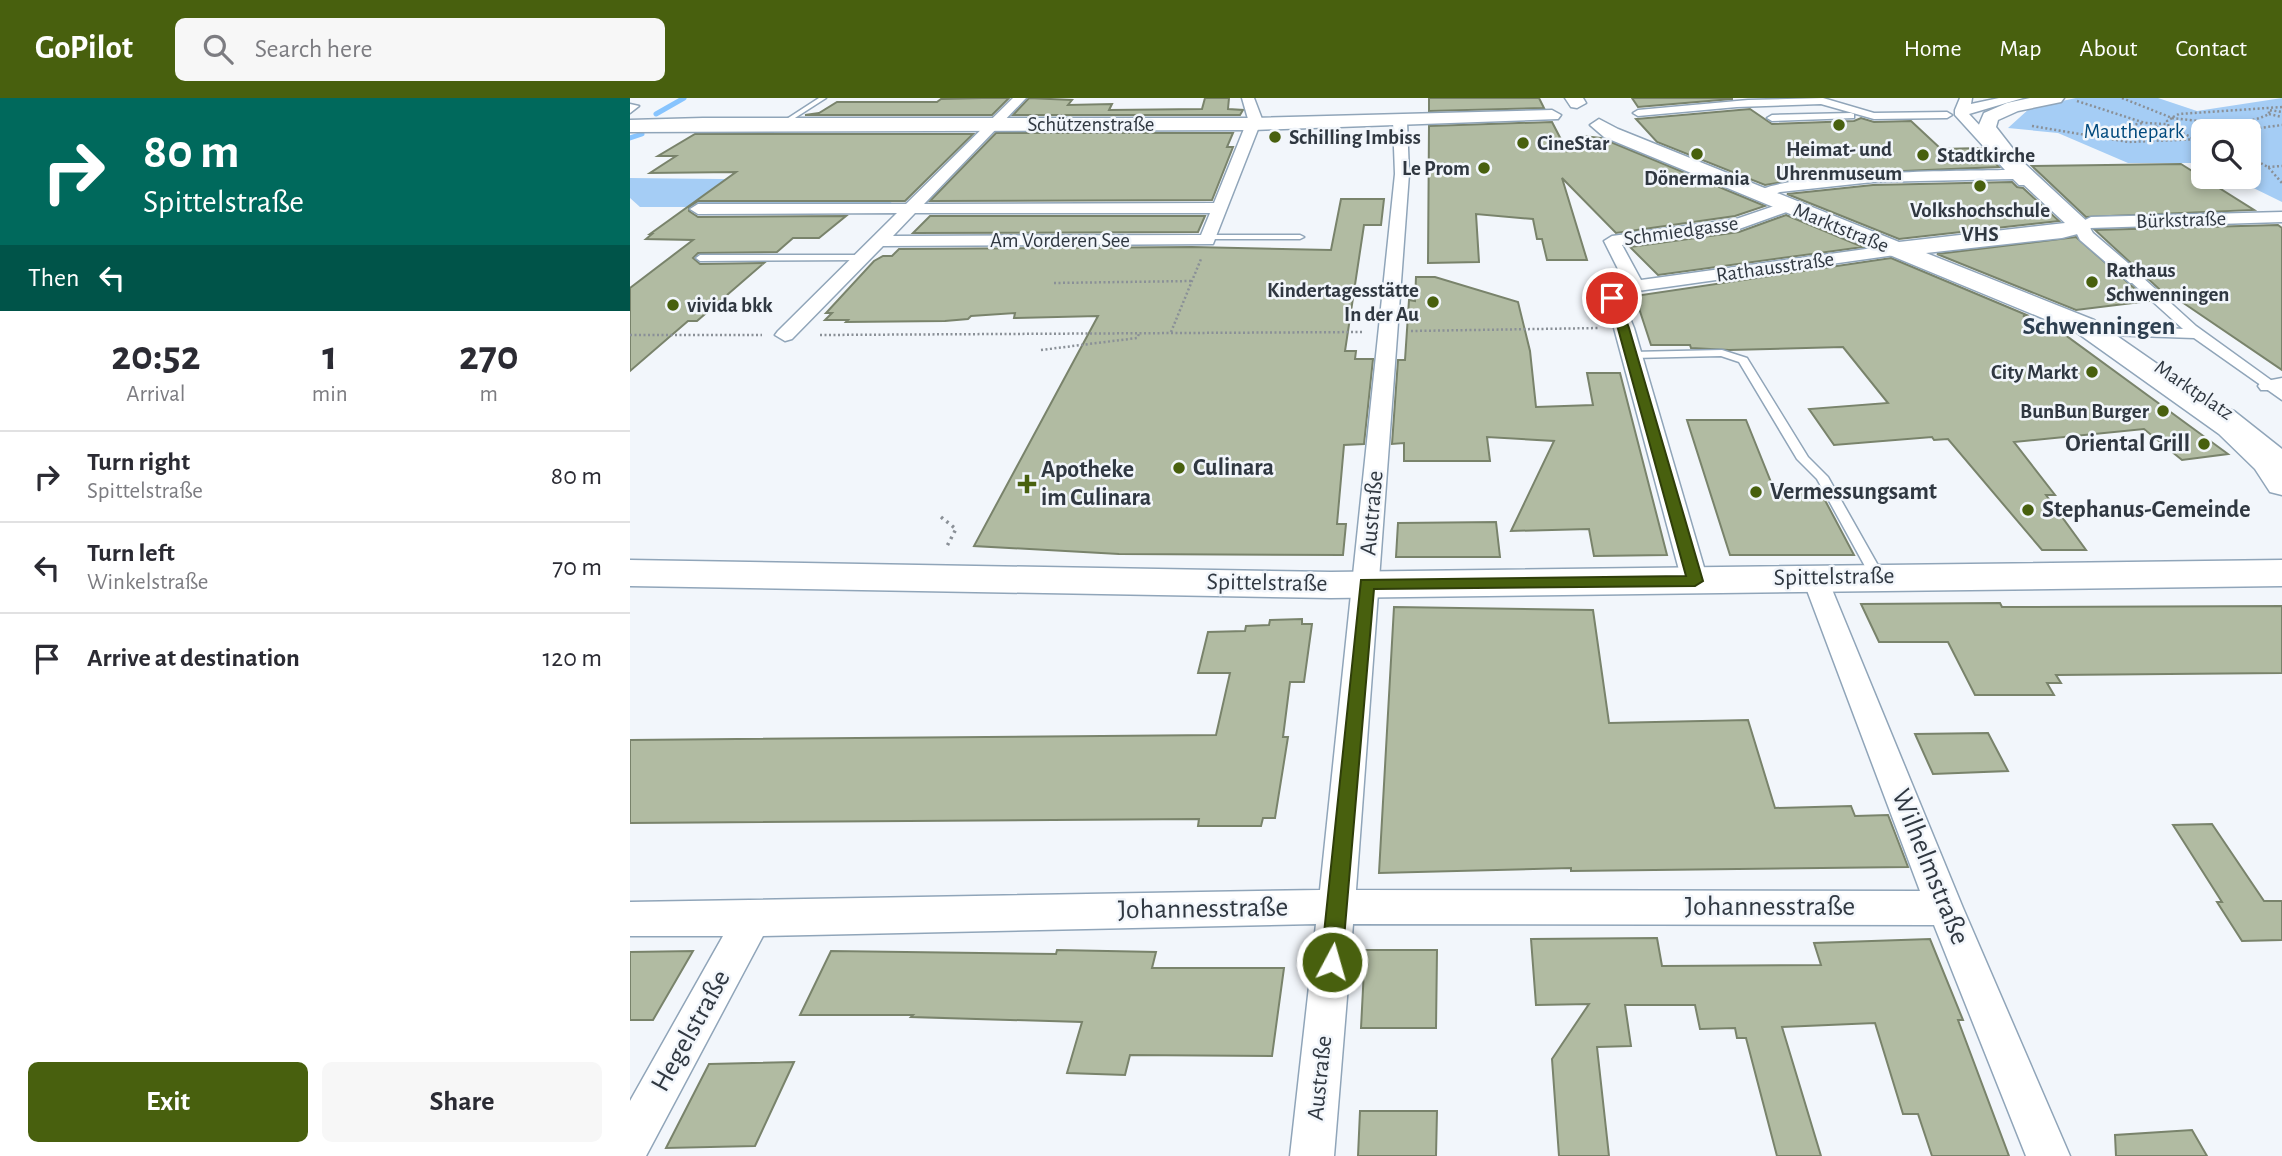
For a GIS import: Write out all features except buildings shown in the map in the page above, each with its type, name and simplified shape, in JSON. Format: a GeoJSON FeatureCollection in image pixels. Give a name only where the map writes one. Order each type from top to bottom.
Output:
{"type":"FeatureCollection","features":[{"type":"Feature","properties":{"kind":"main road"},"geometry":{"type":"LineString","coordinates":[[2055,98],[2006,110],[1990,131],[2021,174],[2077,228]]}},
{"type":"Feature","properties":{"kind":"main road"},"geometry":{"type":"LineString","coordinates":[[1564,121],[1551,112],[1559,106],[1575,101],[1601,105]]}},
{"type":"Feature","properties":{"kind":"main road"},"geometry":{"type":"LineString","coordinates":[[1599,125],[1633,112]]}},
{"type":"Feature","properties":{"kind":"main road","name":"Schützenstraße"},"geometry":{"type":"LineString","coordinates":[[630,126],[1400,121],[1564,121],[1599,125]]}},
{"type":"Feature","properties":{"kind":"main road","name":"Marktstraße"},"geometry":{"type":"LineString","coordinates":[[1599,125],[1611,133],[1760,195],[2096,329]]}},
{"type":"Feature","properties":{"kind":"main road","name":"Rathausstraße"},"geometry":{"type":"LineString","coordinates":[[1895,250],[2077,228]]}},
{"type":"Feature","properties":{"kind":"main road","name":"Marktplatz"},"geometry":{"type":"LineString","coordinates":[[2096,329],[2278,467]]}},
{"type":"Feature","properties":{"kind":"main road","name":"Spittelstraße"},"geometry":{"type":"LineString","coordinates":[[630,573],[1367,584],[2282,573]]}},
{"type":"Feature","properties":{"kind":"street"},"geometry":{"type":"LineString","coordinates":[[785,335],[1020,98]]}},
{"type":"Feature","properties":{"kind":"street"},"geometry":{"type":"LineString","coordinates":[[1208,239],[1254,124],[1248,98]]}},
{"type":"Feature","properties":{"kind":"street"},"geometry":{"type":"LineString","coordinates":[[1772,118],[1874,116],[1959,110],[2017,98]]}},
{"type":"Feature","properties":{"kind":"street"},"geometry":{"type":"LineString","coordinates":[[1633,112],[1701,114],[1698,108],[1743,102],[1819,100],[1874,116]]}},
{"type":"Feature","properties":{"kind":"street"},"geometry":{"type":"LineString","coordinates":[[1633,112],[1684,107]]}},
{"type":"Feature","properties":{"kind":"street"},"geometry":{"type":"LineString","coordinates":[[1959,110],[1990,131]]}},
{"type":"Feature","properties":{"kind":"street"},"geometry":{"type":"LineString","coordinates":[[1959,110],[2021,174]]}},
{"type":"Feature","properties":{"kind":"street","name":"Austraße"},"geometry":{"type":"LineString","coordinates":[[1312,1156],[1367,584],[1402,174],[1400,121]]}},
{"type":"Feature","properties":{"kind":"street"},"geometry":{"type":"LineString","coordinates":[[1760,195],[1777,188],[1873,178],[2021,174]]}},
{"type":"Feature","properties":{"kind":"street","name":"Schmiedgasse"},"geometry":{"type":"LineString","coordinates":[[1635,286],[1612,241],[1739,224],[1789,206]]}},
{"type":"Feature","properties":{"kind":"street","name":"Am Vorderen See"},"geometry":{"type":"LineString","coordinates":[[698,209],[1220,208]]}},
{"type":"Feature","properties":{"kind":"street","name":"Bürkstraße"},"geometry":{"type":"LineString","coordinates":[[2077,228],[2091,222],[2282,217]]}},
{"type":"Feature","properties":{"kind":"street","name":"Marktplatz"},"geometry":{"type":"LineString","coordinates":[[2077,228],[2199,334],[2277,388]]}},
{"type":"Feature","properties":{"kind":"street","name":"Am Vorderen See"},"geometry":{"type":"LineString","coordinates":[[879,241],[1208,239]]}},
{"type":"Feature","properties":{"kind":"street","name":"Rathausstraße"},"geometry":{"type":"LineString","coordinates":[[1635,286],[1895,250]]}},
{"type":"Feature","properties":{"kind":"street"},"geometry":{"type":"LineString","coordinates":[[1635,286],[1620,291],[1612,298],[1632,355],[1695,581]]}},
{"type":"Feature","properties":{"kind":"street","name":"Marktplatz"},"geometry":{"type":"LineString","coordinates":[[2096,329],[2199,334]]}},
{"type":"Feature","properties":{"kind":"street","name":"Wilhelmstraße"},"geometry":{"type":"LineString","coordinates":[[1815,577],[1945,908],[2048,1156]]}},
{"type":"Feature","properties":{"kind":"street","name":"Johannesstraße"},"geometry":{"type":"LineString","coordinates":[[630,919],[1337,907],[1945,908]]}},
{"type":"Feature","properties":{"kind":"street","name":"Hegelstraße"},"geometry":{"type":"LineString","coordinates":[[630,1143],[753,919]]}},
{"type":"Feature","properties":{"kind":"lane"},"geometry":{"type":"LineString","coordinates":[[782,124],[823,98]]}},
{"type":"Feature","properties":{"kind":"lane"},"geometry":{"type":"LineString","coordinates":[[1208,239],[1300,237]]}},
{"type":"Feature","properties":{"kind":"lane"},"geometry":{"type":"LineString","coordinates":[[699,258],[862,258]]}},
{"type":"Feature","properties":{"kind":"lane"},"geometry":{"type":"LineString","coordinates":[[1632,355],[1722,353],[1743,360],[1803,459],[1822,477],[1877,576]]}},
{"type":"Feature","properties":{"kind":"path"},"geometry":{"type":"LineString","coordinates":[[2122,98],[2172,118],[2240,121],[2264,118],[2269,112],[2282,107]]}},
{"type":"Feature","properties":{"kind":"path"},"geometry":{"type":"LineString","coordinates":[[2077,101],[2145,123]]}},
{"type":"Feature","properties":{"kind":"path"},"geometry":{"type":"LineString","coordinates":[[2269,112],[2282,117]]}},
{"type":"Feature","properties":{"kind":"path"},"geometry":{"type":"LineString","coordinates":[[2114,140],[2115,137],[2138,129],[2167,124],[2179,114],[2282,112]]}},
{"type":"Feature","properties":{"kind":"path"},"geometry":{"type":"LineString","coordinates":[[2020,124],[2114,140],[2148,143],[2191,141]]}},
{"type":"Feature","properties":{"kind":"path"},"geometry":{"type":"LineString","coordinates":[[2131,125],[2167,124],[2177,132],[2191,136]]}},
{"type":"Feature","properties":{"kind":"path"},"geometry":{"type":"LineString","coordinates":[[2261,128],[2282,125]]}},
{"type":"Feature","properties":{"kind":"path"},"geometry":{"type":"LineString","coordinates":[[2261,163],[2282,183]]}},
{"type":"Feature","properties":{"kind":"path"},"geometry":{"type":"LineString","coordinates":[[2268,167],[2282,166]]}},
{"type":"Feature","properties":{"kind":"path"},"geometry":{"type":"LineString","coordinates":[[1171,332],[1208,239]]}},
{"type":"Feature","properties":{"kind":"path"},"geometry":{"type":"LineString","coordinates":[[1054,283],[1192,281]]}},
{"type":"Feature","properties":{"kind":"path"},"geometry":{"type":"LineString","coordinates":[[630,335],[1387,332],[1624,328]]}},
{"type":"Feature","properties":{"kind":"path"},"geometry":{"type":"LineString","coordinates":[[1041,350],[1137,338],[1140,332]]}},
{"type":"Feature","properties":{"kind":"green space","name":"Mauthepark"},"geometry":{"type":"Polygon","coordinates":[[[2076,98],[2158,98],[2197,111],[2282,98],[2282,202],[2255,189],[2261,189],[2261,119],[2191,119],[2191,163],[2128,163],[2058,133],[2008,128],[2030,108],[2076,98]]]}},
{"type":"Feature","properties":{"kind":"green space"},"geometry":{"type":"Polygon","coordinates":[[[630,178],[911,181],[887,207],[640,207],[630,198],[630,178]]]}},
{"type":"Feature","properties":{"kind":"waterway"},"geometry":{"type":"LineString","coordinates":[[656,114],[684,98]]}},
{"type":"Feature","properties":{"kind":"waterway"},"geometry":{"type":"LineString","coordinates":[[630,138],[642,134]]}},
{"type":"Feature","properties":{"kind":"place","name":"Heimat- und Uhrenmuseum"},"geometry":{"type":"Point","coordinates":[1839,125]}},
{"type":"Feature","properties":{"kind":"place","name":"Schilling Imbiss"},"geometry":{"type":"Point","coordinates":[1275,137]}},
{"type":"Feature","properties":{"kind":"place","name":"CineStar"},"geometry":{"type":"Point","coordinates":[1523,143]}},
{"type":"Feature","properties":{"kind":"place","name":"Dönermania"},"geometry":{"type":"Point","coordinates":[1697,154]}},
{"type":"Feature","properties":{"kind":"place","name":"Stadtkirche"},"geometry":{"type":"Point","coordinates":[1923,155]}},
{"type":"Feature","properties":{"kind":"place","name":"Le Prom"},"geometry":{"type":"Point","coordinates":[1484,168]}},
{"type":"Feature","properties":{"kind":"place","name":"Volkshochschule VHS"},"geometry":{"type":"Point","coordinates":[1980,186]}},
{"type":"Feature","properties":{"kind":"place","name":"Rathaus Schwenningen"},"geometry":{"type":"Point","coordinates":[2092,282]}},
{"type":"Feature","properties":{"kind":"place","name":"Kindertagesstätte In der Au"},"geometry":{"type":"Point","coordinates":[1433,302]}},
{"type":"Feature","properties":{"kind":"place","name":"vivida bkk"},"geometry":{"type":"Point","coordinates":[673,305]}},
{"type":"Feature","properties":{"kind":"place","name":"City Markt"},"geometry":{"type":"Point","coordinates":[2092,372]}},
{"type":"Feature","properties":{"kind":"place","name":"BunBun Burger"},"geometry":{"type":"Point","coordinates":[2163,411]}},
{"type":"Feature","properties":{"kind":"place","name":"Oriental Grill"},"geometry":{"type":"Point","coordinates":[2204,444]}},
{"type":"Feature","properties":{"kind":"place","name":"Culinara"},"geometry":{"type":"Point","coordinates":[1179,468]}},
{"type":"Feature","properties":{"kind":"place","name":"Apotheke im Culinara"},"geometry":{"type":"Point","coordinates":[1027,484]}},
{"type":"Feature","properties":{"kind":"place","name":"Vermessungsamt"},"geometry":{"type":"Point","coordinates":[1756,492]}},
{"type":"Feature","properties":{"kind":"place","name":"Stephanus-Gemeinde"},"geometry":{"type":"Point","coordinates":[2028,510]}},
{"type":"Feature","properties":{"kind":"district","name":"Schwenningen"},"geometry":{"type":"Point","coordinates":[2099,326]}},
{"type":"Feature","properties":{"kind":"route"},"geometry":{"type":"LineString","coordinates":[[1332,962],[1367,584],[1695,581],[1624,328],[1612,298]]}}]}
